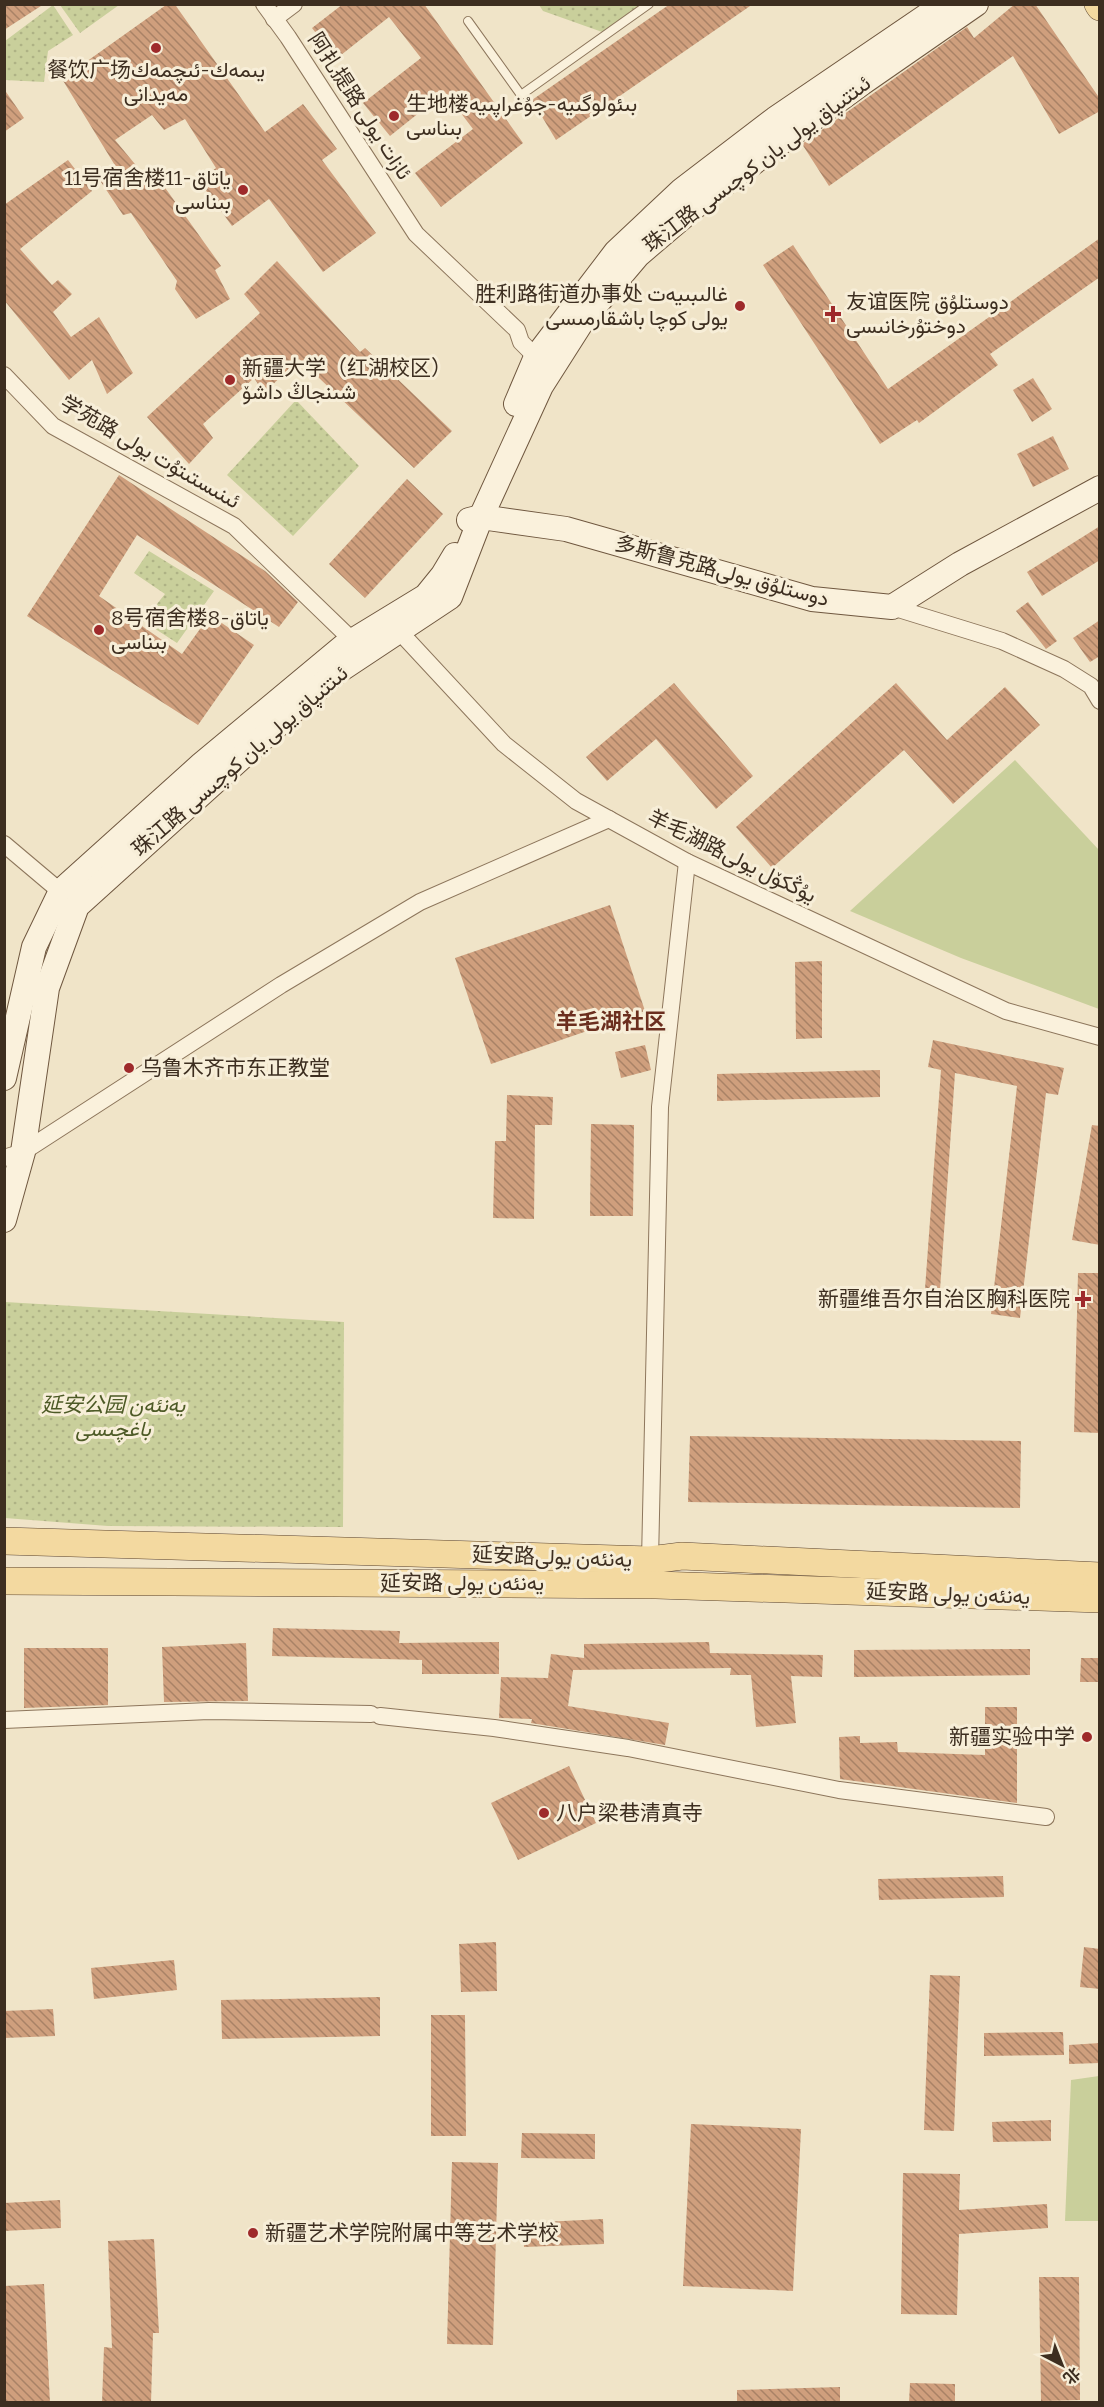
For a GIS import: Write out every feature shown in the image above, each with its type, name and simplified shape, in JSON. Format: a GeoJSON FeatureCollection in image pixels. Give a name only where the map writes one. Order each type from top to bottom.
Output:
{"type":"FeatureCollection","features":[{"type":"Feature","properties":{"kind":"main road","name":"延安路يەنئەن يولى"},"geometry":{"type":"LineString","coordinates":[[4,1541],[650,1560],[682,1556],[1100,1576]]}},
{"type":"Feature","properties":{"kind":"main road","name":"延安路 يەنئەن يولى"},"geometry":{"type":"LineString","coordinates":[[4,1581],[656,1585],[1100,1599]]}},
{"type":"Feature","properties":{"kind":"street","name":"阿扎提路 ئازات يولى"},"geometry":{"type":"LineString","coordinates":[[264,4],[416,234],[517,330],[521,342],[537,359]]}},
{"type":"Feature","properties":{"kind":"street"},"geometry":{"type":"LineString","coordinates":[[274,19],[294,4]]}},
{"type":"Feature","properties":{"kind":"street","name":"珠江路 ئىتتىپاق يولى يان كوچىسى"},"geometry":{"type":"LineString","coordinates":[[4,1220],[14,1155],[47,988],[69,899],[334,674],[450,597],[474,519],[537,359],[616,252],[682,190],[775,118],[944,4]]}},
{"type":"Feature","properties":{"kind":"street","name":"珠江路 ئىتتىپاق يولى يان كوچىسى"},"geometry":{"type":"LineString","coordinates":[[4,1078],[34,947],[69,899],[202,764],[353,640],[426,596],[443,575],[462,543],[541,386],[583,320],[638,255],[705,198],[976,4]]}},
{"type":"Feature","properties":{"kind":"street","name":"学苑路 ئىنىستىتۇت يولى"},"geometry":{"type":"LineString","coordinates":[[4,375],[53,426],[234,526],[353,640]]}},
{"type":"Feature","properties":{"kind":"street"},"geometry":{"type":"LineString","coordinates":[[892,607],[960,564],[1100,488]]}},
{"type":"Feature","properties":{"kind":"street","name":"多斯鲁克路دوستلۇق يولى"},"geometry":{"type":"LineString","coordinates":[[474,519],[566,529],[812,599],[892,607],[1002,641],[1064,669],[1091,686],[1100,702]]}},
{"type":"Feature","properties":{"kind":"street","name":"羊毛湖路يۇڭكۆل يولى"},"geometry":{"type":"LineString","coordinates":[[399,631],[504,744],[576,801],[687,862],[1006,1011],[1100,1037]]}},
{"type":"Feature","properties":{"kind":"street"},"geometry":{"type":"LineString","coordinates":[[14,1155],[281,985],[420,902],[609,819]]}},
{"type":"Feature","properties":{"kind":"street"},"geometry":{"type":"LineString","coordinates":[[4,844],[69,899]]}},
{"type":"Feature","properties":{"kind":"street"},"geometry":{"type":"LineString","coordinates":[[650,1560],[660,1107],[687,862]]}},
{"type":"Feature","properties":{"kind":"street"},"geometry":{"type":"LineString","coordinates":[[4,1720],[209,1711],[376,1715],[494,1728],[628,1748],[839,1790],[1046,1817]]}},
{"type":"Feature","properties":{"kind":"lane"},"geometry":{"type":"LineString","coordinates":[[468,21],[520,95],[649,4]]}},
{"type":"Feature","properties":{"kind":"green space"},"geometry":{"type":"Polygon","coordinates":[[[53,5],[73,35],[48,51],[44,82],[5,80],[5,41],[53,5]]]}},
{"type":"Feature","properties":{"kind":"green space"},"geometry":{"type":"Polygon","coordinates":[[[60,5],[119,5],[80,33],[60,5]]]}},
{"type":"Feature","properties":{"kind":"green space"},"geometry":{"type":"Polygon","coordinates":[[[539,5],[641,5],[605,33],[543,11],[539,5]]]}},
{"type":"Feature","properties":{"kind":"green space"},"geometry":{"type":"Polygon","coordinates":[[[296,400],[359,466],[293,536],[227,475],[296,400]]]}},
{"type":"Feature","properties":{"kind":"green space"},"geometry":{"type":"Polygon","coordinates":[[[149,551],[214,591],[177,643],[143,621],[165,594],[134,573],[149,551]]]}},
{"type":"Feature","properties":{"kind":"green space"},"geometry":{"type":"Polygon","coordinates":[[[1015,760],[1099,850],[1099,1009],[961,958],[850,911],[1015,760]]]}},
{"type":"Feature","properties":{"kind":"green space","name":"延安公园 يەنئەن باغچىسى"},"geometry":{"type":"Polygon","coordinates":[[[5,1302],[344,1322],[343,1527],[108,1526],[5,1518],[5,1302]]]}},
{"type":"Feature","properties":{"kind":"green space"},"geometry":{"type":"Polygon","coordinates":[[[1099,2076],[1099,2221],[1065,2221],[1071,2080],[1099,2076]]]}},
{"type":"Feature","properties":{"kind":"building"},"geometry":{"type":"Polygon","coordinates":[[[4,4],[44,4],[4,30],[4,4]]]}},
{"type":"Feature","properties":{"kind":"building","name":"生地楼بىئولوگىيە-جۇغراپىيە بىناسى"},"geometry":{"type":"Polygon","coordinates":[[[343,4],[424,4],[523,143],[441,207],[415,173],[473,129],[445,92],[390,136],[363,103],[421,58],[389,17],[336,59],[312,28],[343,4]]]}},
{"type":"Feature","properties":{"kind":"building"},"geometry":{"type":"Polygon","coordinates":[[[670,4],[753,4],[556,140],[532,100],[670,4]]]}},
{"type":"Feature","properties":{"kind":"building"},"geometry":{"type":"Polygon","coordinates":[[[1015,4],[1035,4],[1100,99],[1100,111],[1059,134],[1013,56],[829,186],[802,144],[967,27],[974,38],[1015,4]]]}},
{"type":"Feature","properties":{"kind":"building"},"geometry":{"type":"Polygon","coordinates":[[[166,5],[176,6],[265,132],[303,104],[337,149],[322,160],[376,233],[323,272],[269,199],[232,226],[199,181],[216,168],[185,119],[164,130],[152,115],[115,140],[149,181],[156,175],[221,266],[215,270],[230,299],[196,319],[175,289],[177,281],[131,213],[123,215],[101,182],[116,167],[62,79],[166,5]]]}},
{"type":"Feature","properties":{"kind":"building"},"geometry":{"type":"Polygon","coordinates":[[[4,89],[24,118],[4,132],[4,89]]]}},
{"type":"Feature","properties":{"kind":"building"},"geometry":{"type":"Polygon","coordinates":[[[68,160],[92,191],[20,249],[52,285],[58,280],[72,294],[53,312],[71,337],[99,317],[133,373],[107,394],[92,360],[69,380],[4,300],[4,205],[68,160]]]}},
{"type":"Feature","properties":{"kind":"building"},"geometry":{"type":"Polygon","coordinates":[[[1100,238],[1100,277],[990,354],[998,365],[919,423],[917,420],[880,444],[763,265],[793,245],[888,389],[1100,238]]]}},
{"type":"Feature","properties":{"kind":"building"},"geometry":{"type":"Polygon","coordinates":[[[277,261],[360,352],[365,348],[452,431],[414,468],[299,359],[264,393],[254,378],[203,424],[213,438],[189,464],[147,417],[260,313],[244,294],[277,261]]]}},
{"type":"Feature","properties":{"kind":"building"},"geometry":{"type":"Polygon","coordinates":[[[1033,378],[1052,409],[1032,422],[1013,390],[1033,378]]]}},
{"type":"Feature","properties":{"kind":"building"},"geometry":{"type":"Polygon","coordinates":[[[1053,436],[1069,469],[1033,487],[1017,454],[1053,436]]]}},
{"type":"Feature","properties":{"kind":"building"},"geometry":{"type":"Polygon","coordinates":[[[119,475],[265,571],[298,602],[279,627],[137,535],[99,596],[182,654],[210,615],[254,645],[198,725],[27,616],[119,475]]]}},
{"type":"Feature","properties":{"kind":"building"},"geometry":{"type":"Polygon","coordinates":[[[407,479],[443,514],[365,598],[329,564],[407,479]]]}},
{"type":"Feature","properties":{"kind":"building"},"geometry":{"type":"Polygon","coordinates":[[[1100,526],[1100,560],[1042,596],[1027,572],[1100,526]]]}},
{"type":"Feature","properties":{"kind":"building"},"geometry":{"type":"Polygon","coordinates":[[[1028,602],[1057,641],[1046,649],[1016,611],[1028,602]]]}},
{"type":"Feature","properties":{"kind":"building"},"geometry":{"type":"Polygon","coordinates":[[[1100,620],[1100,656],[1090,662],[1073,638],[1100,620]]]}},
{"type":"Feature","properties":{"kind":"building"},"geometry":{"type":"Polygon","coordinates":[[[674,683],[753,776],[716,809],[656,739],[607,781],[586,757],[674,683]]]}},
{"type":"Feature","properties":{"kind":"building"},"geometry":{"type":"Polygon","coordinates":[[[896,683],[947,740],[1005,687],[1040,725],[953,804],[904,750],[772,868],[736,827],[896,683]]]}},
{"type":"Feature","properties":{"kind":"building"},"geometry":{"type":"Polygon","coordinates":[[[610,905],[645,1011],[491,1064],[455,958],[610,905]]]}},
{"type":"Feature","properties":{"kind":"building"},"geometry":{"type":"Polygon","coordinates":[[[822,961],[822,1038],[796,1039],[795,962],[822,961]]]}},
{"type":"Feature","properties":{"kind":"building"},"geometry":{"type":"Polygon","coordinates":[[[933,1040],[1064,1068],[1058,1095],[1046,1093],[1020,1318],[991,1314],[1017,1086],[955,1073],[940,1290],[925,1289],[941,1070],[928,1067],[933,1040]]]}},
{"type":"Feature","properties":{"kind":"building"},"geometry":{"type":"Polygon","coordinates":[[[645,1045],[651,1070],[621,1078],[615,1052],[645,1045]]]}},
{"type":"Feature","properties":{"kind":"building"},"geometry":{"type":"Polygon","coordinates":[[[880,1070],[880,1097],[717,1101],[717,1074],[880,1070]]]}},
{"type":"Feature","properties":{"kind":"building"},"geometry":{"type":"Polygon","coordinates":[[[507,1095],[553,1097],[552,1125],[535,1125],[534,1219],[493,1218],[495,1141],[506,1141],[507,1095]]]}},
{"type":"Feature","properties":{"kind":"building"},"geometry":{"type":"Polygon","coordinates":[[[591,1124],[634,1125],[633,1216],[590,1216],[591,1124]]]}},
{"type":"Feature","properties":{"kind":"building"},"geometry":{"type":"Polygon","coordinates":[[[1092,1125],[1100,1126],[1100,1245],[1072,1240],[1092,1125]]]}},
{"type":"Feature","properties":{"kind":"building"},"geometry":{"type":"Polygon","coordinates":[[[1078,1273],[1100,1273],[1100,1433],[1074,1432],[1078,1273]]]}},
{"type":"Feature","properties":{"kind":"building"},"geometry":{"type":"Polygon","coordinates":[[[690,1436],[1021,1441],[1020,1508],[688,1502],[690,1436]]]}},
{"type":"Feature","properties":{"kind":"building"},"geometry":{"type":"Polygon","coordinates":[[[273,1628],[400,1631],[399,1643],[499,1642],[499,1674],[422,1674],[422,1660],[272,1656],[273,1628]]]}},
{"type":"Feature","properties":{"kind":"building"},"geometry":{"type":"Polygon","coordinates":[[[709,1642],[710,1653],[823,1655],[822,1677],[791,1676],[796,1723],[756,1727],[751,1675],[730,1675],[731,1668],[573,1670],[568,1706],[669,1723],[665,1745],[531,1723],[532,1719],[499,1718],[501,1677],[548,1678],[551,1654],[584,1658],[584,1644],[709,1642]]]}},
{"type":"Feature","properties":{"kind":"building"},"geometry":{"type":"Polygon","coordinates":[[[246,1643],[248,1701],[164,1702],[162,1647],[246,1643]]]}},
{"type":"Feature","properties":{"kind":"building"},"geometry":{"type":"Polygon","coordinates":[[[24,1648],[108,1648],[108,1705],[24,1708],[24,1648]]]}},
{"type":"Feature","properties":{"kind":"building"},"geometry":{"type":"Polygon","coordinates":[[[1030,1649],[1030,1675],[854,1677],[854,1650],[1030,1649]]]}},
{"type":"Feature","properties":{"kind":"building"},"geometry":{"type":"Polygon","coordinates":[[[1081,1658],[1100,1658],[1100,1682],[1080,1682],[1081,1658]]]}},
{"type":"Feature","properties":{"kind":"building"},"geometry":{"type":"Polygon","coordinates":[[[985,1707],[1017,1707],[1017,1803],[840,1779],[839,1737],[860,1736],[860,1743],[897,1742],[898,1752],[985,1755],[985,1707]]]}},
{"type":"Feature","properties":{"kind":"building","name":"八户梁巷清真寺"},"geometry":{"type":"Polygon","coordinates":[[[569,1766],[596,1823],[518,1860],[491,1803],[569,1766]]]}},
{"type":"Feature","properties":{"kind":"building"},"geometry":{"type":"Polygon","coordinates":[[[1003,1876],[1004,1897],[879,1900],[878,1879],[1003,1876]]]}},
{"type":"Feature","properties":{"kind":"building"},"geometry":{"type":"Polygon","coordinates":[[[496,1942],[497,1991],[461,1992],[459,1944],[496,1942]]]}},
{"type":"Feature","properties":{"kind":"building"},"geometry":{"type":"Polygon","coordinates":[[[1084,1947],[1100,1949],[1100,1989],[1080,1987],[1084,1947]]]}},
{"type":"Feature","properties":{"kind":"building"},"geometry":{"type":"Polygon","coordinates":[[[174,1960],[177,1990],[94,1999],[91,1968],[174,1960]]]}},
{"type":"Feature","properties":{"kind":"building"},"geometry":{"type":"Polygon","coordinates":[[[930,1975],[960,1976],[954,2131],[924,2130],[930,1975]]]}},
{"type":"Feature","properties":{"kind":"building"},"geometry":{"type":"Polygon","coordinates":[[[380,1997],[380,2036],[222,2039],[221,2000],[380,1997]]]}},
{"type":"Feature","properties":{"kind":"building"},"geometry":{"type":"Polygon","coordinates":[[[53,2009],[55,2036],[4,2038],[4,2011],[53,2009]]]}},
{"type":"Feature","properties":{"kind":"building"},"geometry":{"type":"Polygon","coordinates":[[[431,2015],[465,2015],[466,2136],[431,2136],[431,2015]]]}},
{"type":"Feature","properties":{"kind":"building"},"geometry":{"type":"Polygon","coordinates":[[[1063,2032],[1064,2055],[984,2056],[984,2033],[1063,2032]]]}},
{"type":"Feature","properties":{"kind":"building"},"geometry":{"type":"Polygon","coordinates":[[[1100,2043],[1100,2063],[1069,2064],[1069,2045],[1100,2043]]]}},
{"type":"Feature","properties":{"kind":"building"},"geometry":{"type":"Polygon","coordinates":[[[1051,2120],[1051,2141],[993,2142],[992,2122],[1051,2120]]]}},
{"type":"Feature","properties":{"kind":"building"},"geometry":{"type":"Polygon","coordinates":[[[691,2124],[801,2129],[793,2291],[683,2286],[691,2124]]]}},
{"type":"Feature","properties":{"kind":"building"},"geometry":{"type":"Polygon","coordinates":[[[522,2133],[595,2134],[595,2159],[521,2158],[522,2133]]]}},
{"type":"Feature","properties":{"kind":"building"},"geometry":{"type":"Polygon","coordinates":[[[452,2162],[498,2163],[493,2345],[447,2344],[452,2162]]]}},
{"type":"Feature","properties":{"kind":"building"},"geometry":{"type":"Polygon","coordinates":[[[903,2173],[960,2174],[959,2210],[1047,2204],[1048,2228],[959,2234],[957,2315],[901,2314],[903,2173]]]}},
{"type":"Feature","properties":{"kind":"building"},"geometry":{"type":"Polygon","coordinates":[[[60,2200],[61,2228],[4,2231],[4,2203],[60,2200]]]}},
{"type":"Feature","properties":{"kind":"building"},"geometry":{"type":"Polygon","coordinates":[[[603,2219],[604,2244],[524,2247],[523,2223],[603,2219]]]}},
{"type":"Feature","properties":{"kind":"building"},"geometry":{"type":"Polygon","coordinates":[[[154,2239],[159,2333],[153,2333],[151,2403],[102,2403],[104,2347],[112,2348],[108,2241],[154,2239]]]}},
{"type":"Feature","properties":{"kind":"building"},"geometry":{"type":"Polygon","coordinates":[[[1039,2277],[1079,2277],[1080,2400],[1041,2401],[1039,2277]]]}},
{"type":"Feature","properties":{"kind":"building"},"geometry":{"type":"Polygon","coordinates":[[[44,2284],[50,2403],[4,2403],[4,2286],[44,2284]]]}},
{"type":"Feature","properties":{"kind":"building"},"geometry":{"type":"Polygon","coordinates":[[[910,2383],[955,2384],[955,2403],[909,2403],[910,2383]]]}},
{"type":"Feature","properties":{"kind":"building"},"geometry":{"type":"Polygon","coordinates":[[[840,2387],[840,2403],[737,2403],[737,2390],[840,2387]]]}},
{"type":"Feature","properties":{"kind":"place","name":"餐饮广场يىمەك-ئىچمەك مەيدانى"},"geometry":{"type":"Point","coordinates":[156,48]}},
{"type":"Feature","properties":{"kind":"place","name":"生地楼بىئولوگىيە-جۇغراپىيە بىناسى"},"geometry":{"type":"Point","coordinates":[394,116]}},
{"type":"Feature","properties":{"kind":"place","name":"11号宿舍楼11-ياتاق بىناسى"},"geometry":{"type":"Point","coordinates":[243,190]}},
{"type":"Feature","properties":{"kind":"place","name":"胜利路街道办事处 غالىبىيەت يولى كوچا باشقارمىسى"},"geometry":{"type":"Point","coordinates":[740,306]}},
{"type":"Feature","properties":{"kind":"place","name":"友谊医院 دوستلۇق دوختۇرخانىسى"},"geometry":{"type":"Point","coordinates":[833,314]}},
{"type":"Feature","properties":{"kind":"place","name":"新疆大学（红湖校区） شىنجاڭ داشۆ"},"geometry":{"type":"Point","coordinates":[230,380]}},
{"type":"Feature","properties":{"kind":"place","name":"8号宿舍楼8-ياتاق بىناسى"},"geometry":{"type":"Point","coordinates":[99,630]}},
{"type":"Feature","properties":{"kind":"place","name":"乌鲁木齐市东正教堂"},"geometry":{"type":"Point","coordinates":[129,1068]}},
{"type":"Feature","properties":{"kind":"place","name":"新疆维吾尔自治区胸科医院"},"geometry":{"type":"Point","coordinates":[1083,1299]}},
{"type":"Feature","properties":{"kind":"place","name":"新疆实验中学"},"geometry":{"type":"Point","coordinates":[1087,1737]}},
{"type":"Feature","properties":{"kind":"place","name":"八户梁巷清真寺"},"geometry":{"type":"Point","coordinates":[544,1813]}},
{"type":"Feature","properties":{"kind":"place","name":"新疆艺术学院附属中等艺术学校"},"geometry":{"type":"Point","coordinates":[253,2233]}},
{"type":"Feature","properties":{"kind":"district","name":"羊毛湖社区"},"geometry":{"type":"Point","coordinates":[611,1021]}}]}
